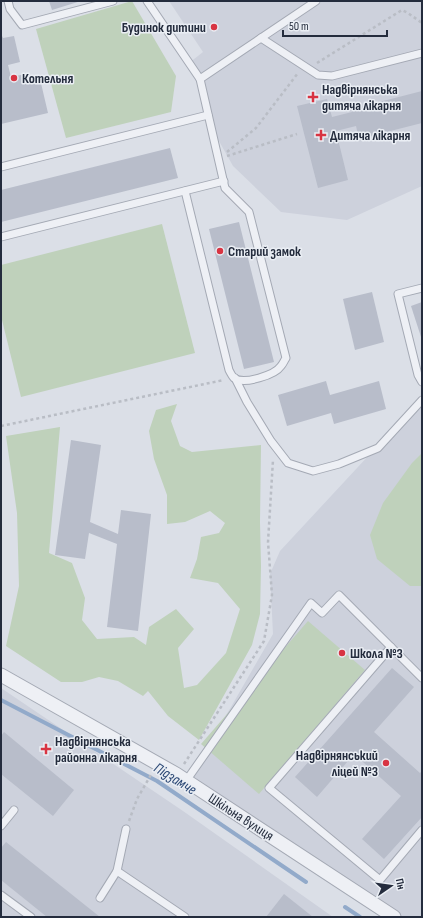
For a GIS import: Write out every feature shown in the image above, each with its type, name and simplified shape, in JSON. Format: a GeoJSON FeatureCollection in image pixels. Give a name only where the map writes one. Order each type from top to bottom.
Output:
{"type":"FeatureCollection","features":[{"type":"Feature","properties":{"kind":"street","name":"Шкільна вулиця"},"geometry":{"type":"LineString","coordinates":[[1,675],[181,778],[394,917]]}},
{"type":"Feature","properties":{"kind":"lane"},"geometry":{"type":"LineString","coordinates":[[8,1],[10,9],[22,25],[113,1]]}},
{"type":"Feature","properties":{"kind":"lane"},"geometry":{"type":"LineString","coordinates":[[147,1],[200,79],[225,188],[249,212],[286,358],[281,367],[270,374],[256,379],[243,381],[234,378]]}},
{"type":"Feature","properties":{"kind":"lane"},"geometry":{"type":"LineString","coordinates":[[200,79],[316,1]]}},
{"type":"Feature","properties":{"kind":"lane"},"geometry":{"type":"LineString","coordinates":[[261,38],[318,75],[332,76],[422,53]]}},
{"type":"Feature","properties":{"kind":"lane"},"geometry":{"type":"LineString","coordinates":[[1,168],[208,114]]}},
{"type":"Feature","properties":{"kind":"lane"},"geometry":{"type":"LineString","coordinates":[[1,237],[224,181]]}},
{"type":"Feature","properties":{"kind":"lane"},"geometry":{"type":"LineString","coordinates":[[185,191],[229,370],[267,435],[288,463],[312,471],[339,464],[378,448],[422,400]]}},
{"type":"Feature","properties":{"kind":"lane"},"geometry":{"type":"LineString","coordinates":[[422,288],[398,294],[418,375],[422,382]]}},
{"type":"Feature","properties":{"kind":"lane"},"geometry":{"type":"LineString","coordinates":[[181,778],[311,603],[322,613],[339,595],[422,678]]}},
{"type":"Feature","properties":{"kind":"lane"},"geometry":{"type":"LineString","coordinates":[[391,647],[269,788],[380,880],[422,830]]}},
{"type":"Feature","properties":{"kind":"lane"},"geometry":{"type":"LineString","coordinates":[[1,826],[14,810]]}},
{"type":"Feature","properties":{"kind":"lane"},"geometry":{"type":"LineString","coordinates":[[100,898],[117,871],[126,829]]}},
{"type":"Feature","properties":{"kind":"lane"},"geometry":{"type":"LineString","coordinates":[[117,871],[185,917]]}},
{"type":"Feature","properties":{"kind":"lane"},"geometry":{"type":"LineString","coordinates":[[1,895],[31,917]]}},
{"type":"Feature","properties":{"kind":"path"},"geometry":{"type":"LineString","coordinates":[[218,158],[256,128],[306,67],[402,10],[422,23]]}},
{"type":"Feature","properties":{"kind":"path"},"geometry":{"type":"LineString","coordinates":[[218,158],[297,134]]}},
{"type":"Feature","properties":{"kind":"path"},"geometry":{"type":"LineString","coordinates":[[1,426],[234,378]]}},
{"type":"Feature","properties":{"kind":"path"},"geometry":{"type":"LineString","coordinates":[[181,778],[264,641],[272,596],[268,542],[273,462],[267,435]]}},
{"type":"Feature","properties":{"kind":"path"},"geometry":{"type":"LineString","coordinates":[[126,829],[137,799],[153,771]]}},
{"type":"Feature","properties":{"kind":"shaded area","name":"Надвірнянська дитяча лікарня"},"geometry":{"type":"Polygon","coordinates":[[[169,1],[422,1],[422,186],[347,220],[281,212],[233,166],[210,125],[200,79],[189,63],[203,52],[169,1]]]}},
{"type":"Feature","properties":{"kind":"shaded area","name":"Школа №3"},"geometry":{"type":"Polygon","coordinates":[[[422,398],[422,917],[394,917],[190,774],[273,634],[270,574],[280,551],[422,398]]]}},
{"type":"Feature","properties":{"kind":"shaded area","name":"Надвірнянська районна лікарня"},"geometry":{"type":"Polygon","coordinates":[[[1,688],[183,811],[333,917],[1,917],[1,688]]]}},
{"type":"Feature","properties":{"kind":"green space"},"geometry":{"type":"Polygon","coordinates":[[[132,1],[176,76],[171,112],[66,138],[36,29],[132,1]]]}},
{"type":"Feature","properties":{"kind":"green space"},"geometry":{"type":"Polygon","coordinates":[[[162,224],[195,353],[21,397],[1,316],[1,265],[162,224]]]}},
{"type":"Feature","properties":{"kind":"green space"},"geometry":{"type":"Polygon","coordinates":[[[177,404],[171,421],[180,446],[192,452],[261,445],[260,614],[252,645],[199,740],[168,716],[148,691],[143,696],[118,681],[99,677],[82,682],[61,682],[6,646],[19,586],[17,513],[6,436],[60,427],[49,553],[72,563],[85,598],[82,620],[97,639],[134,637],[146,645],[149,627],[176,609],[194,629],[178,648],[184,688],[197,685],[226,653],[240,609],[218,583],[190,578],[197,559],[201,537],[219,533],[225,523],[210,511],[185,522],[167,524],[167,495],[154,459],[149,431],[156,410],[177,404]]]}},
{"type":"Feature","properties":{"kind":"green space"},"geometry":{"type":"Polygon","coordinates":[[[422,453],[422,586],[410,586],[377,559],[370,535],[383,503],[412,463],[422,453]]]}},
{"type":"Feature","properties":{"kind":"green space"},"geometry":{"type":"Polygon","coordinates":[[[308,621],[365,670],[259,794],[201,744],[308,621]]]}},
{"type":"Feature","properties":{"kind":"building"},"geometry":{"type":"Polygon","coordinates":[[[49,1],[81,1],[52,10],[49,1]]]}},
{"type":"Feature","properties":{"kind":"building","name":"Котельня"},"geometry":{"type":"Polygon","coordinates":[[[1,34],[3,38],[14,36],[20,62],[8,65],[11,77],[26,74],[29,82],[40,79],[48,113],[1,124],[1,34]]]}},
{"type":"Feature","properties":{"kind":"building","name":"Дитяча лікарня"},"geometry":{"type":"Polygon","coordinates":[[[422,91],[422,123],[359,139],[356,126],[336,131],[348,180],[318,188],[297,106],[327,99],[332,117],[352,112],[352,109],[422,91]]]}},
{"type":"Feature","properties":{"kind":"building"},"geometry":{"type":"Polygon","coordinates":[[[170,148],[178,178],[1,222],[1,190],[170,148]]]}},
{"type":"Feature","properties":{"kind":"building"},"geometry":{"type":"Polygon","coordinates":[[[239,222],[274,362],[244,369],[209,229],[239,222]]]}},
{"type":"Feature","properties":{"kind":"building"},"geometry":{"type":"Polygon","coordinates":[[[372,292],[384,342],[355,350],[343,299],[372,292]]]}},
{"type":"Feature","properties":{"kind":"building"},"geometry":{"type":"Polygon","coordinates":[[[422,302],[422,340],[411,306],[422,302]]]}},
{"type":"Feature","properties":{"kind":"building"},"geometry":{"type":"Polygon","coordinates":[[[326,381],[330,395],[379,381],[386,409],[334,424],[331,413],[287,426],[278,395],[326,381]]]}},
{"type":"Feature","properties":{"kind":"building"},"geometry":{"type":"Polygon","coordinates":[[[71,440],[101,445],[90,522],[118,534],[121,510],[151,514],[138,631],[107,627],[117,544],[89,533],[85,559],[55,555],[71,440]]]}},
{"type":"Feature","properties":{"kind":"building","name":"Надвірнянський ліцей №3"},"geometry":{"type":"Polygon","coordinates":[[[392,668],[414,687],[374,732],[420,773],[422,771],[422,817],[384,859],[362,839],[401,796],[354,754],[317,797],[295,777],[392,668]]]}},
{"type":"Feature","properties":{"kind":"building"},"geometry":{"type":"Polygon","coordinates":[[[4,732],[74,790],[53,816],[1,774],[1,736],[4,732]]]}},
{"type":"Feature","properties":{"kind":"building"},"geometry":{"type":"Polygon","coordinates":[[[6,842],[100,917],[47,917],[1,880],[1,848],[6,842]]]}},
{"type":"Feature","properties":{"kind":"building"},"geometry":{"type":"Polygon","coordinates":[[[284,894],[313,917],[266,917],[284,894]]]}},
{"type":"Feature","properties":{"kind":"waterway","name":"Підзамче"},"geometry":{"type":"LineString","coordinates":[[1,700],[157,781],[306,882]]}},
{"type":"Feature","properties":{"kind":"waterway","name":"Підзамче"},"geometry":{"type":"LineString","coordinates":[[345,907],[360,917]]}},
{"type":"Feature","properties":{"kind":"place","name":"Будинок дитини"},"geometry":{"type":"Point","coordinates":[214,27]}},
{"type":"Feature","properties":{"kind":"place","name":"Котельня"},"geometry":{"type":"Point","coordinates":[14,78]}},
{"type":"Feature","properties":{"kind":"place","name":"Надвірнянська дитяча лікарня"},"geometry":{"type":"Point","coordinates":[313,97]}},
{"type":"Feature","properties":{"kind":"place","name":"Дитяча лікарня"},"geometry":{"type":"Point","coordinates":[321,135]}},
{"type":"Feature","properties":{"kind":"place","name":"Старий замок"},"geometry":{"type":"Point","coordinates":[220,251]}},
{"type":"Feature","properties":{"kind":"place","name":"Школа №3"},"geometry":{"type":"Point","coordinates":[342,653]}},
{"type":"Feature","properties":{"kind":"place","name":"Надвірнянська районна лікарня"},"geometry":{"type":"Point","coordinates":[46,749]}},
{"type":"Feature","properties":{"kind":"place","name":"Надвірнянський ліцей №3"},"geometry":{"type":"Point","coordinates":[386,763]}}]}
